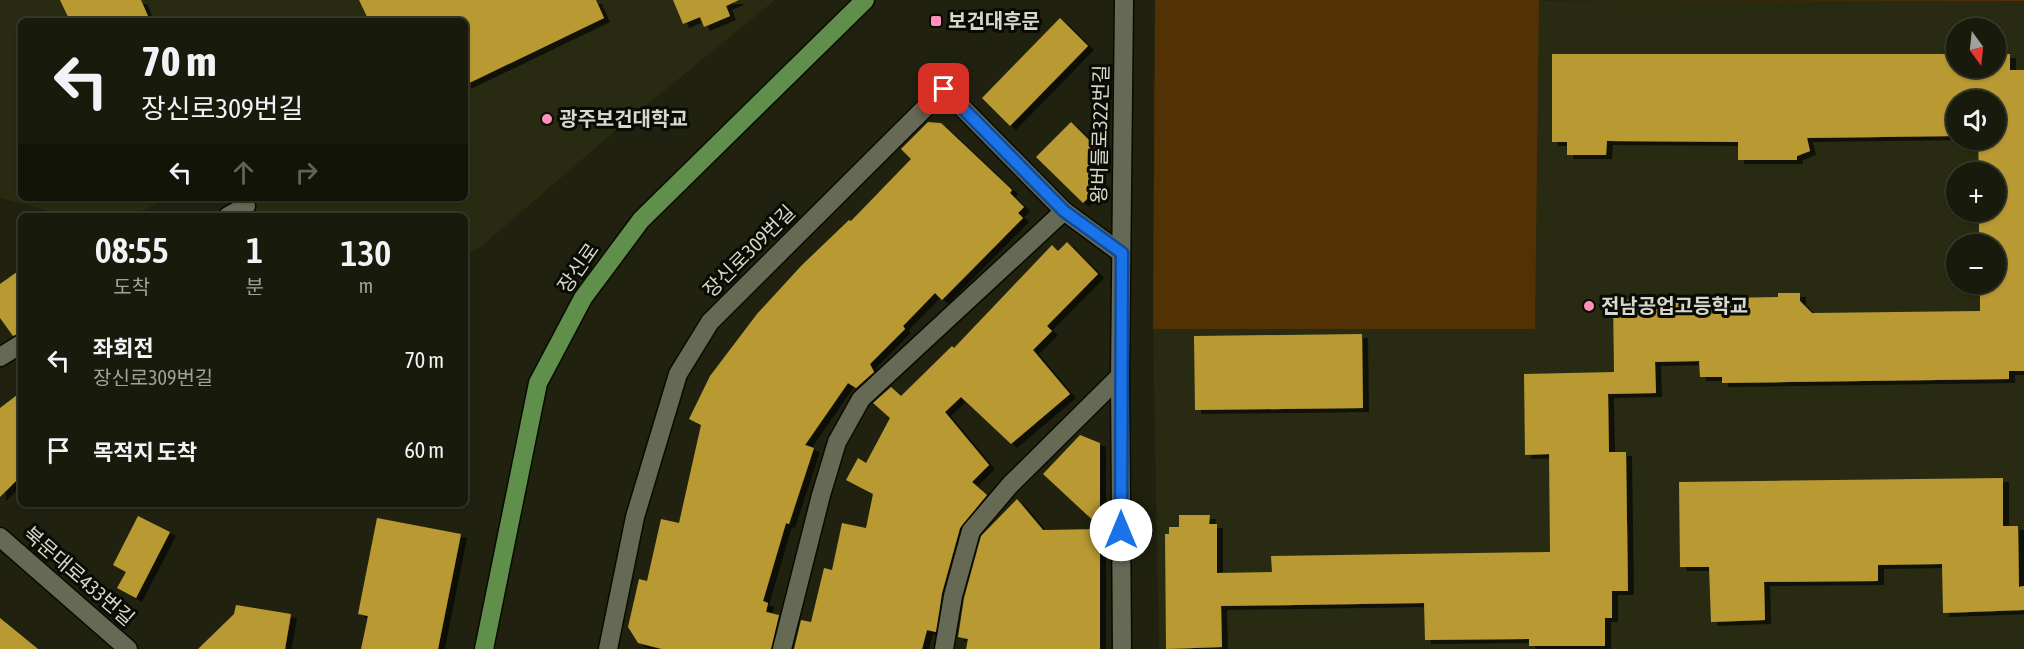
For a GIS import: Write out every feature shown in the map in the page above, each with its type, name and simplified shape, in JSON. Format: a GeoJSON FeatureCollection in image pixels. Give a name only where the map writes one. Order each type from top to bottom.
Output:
{"type":"FeatureCollection","features":[{"type":"Feature","properties":{"kind":"main road","name":"장신로"},"geometry":{"type":"LineString","coordinates":[[484,649],[538,383],[583,298],[641,220],[865,0]]}},
{"type":"Feature","properties":{"kind":"street","name":"왕버들로322번길"},"geometry":{"type":"LineString","coordinates":[[1122,649],[1120,376],[1124,0]]}},
{"type":"Feature","properties":{"kind":"street","name":"장신로309번길"},"geometry":{"type":"LineString","coordinates":[[608,649],[635,517],[678,374],[710,322],[944,89],[1064,211],[1122,253]]}},
{"type":"Feature","properties":{"kind":"street"},"geometry":{"type":"LineString","coordinates":[[233,213],[246,206]]}},
{"type":"Feature","properties":{"kind":"street"},"geometry":{"type":"LineString","coordinates":[[782,649],[820,495],[837,442],[861,399],[1064,211]]}},
{"type":"Feature","properties":{"kind":"street"},"geometry":{"type":"LineString","coordinates":[[0,357],[18,346]]}},
{"type":"Feature","properties":{"kind":"street"},"geometry":{"type":"LineString","coordinates":[[944,649],[953,596],[971,531],[1010,485],[1120,376]]}},
{"type":"Feature","properties":{"kind":"street","name":"북문대로433번길"},"geometry":{"type":"LineString","coordinates":[[0,537],[128,649]]}},
{"type":"Feature","properties":{"kind":"shaded area","name":"광주보건대학교"},"geometry":{"type":"Polygon","coordinates":[[[0,0],[775,0],[615,131],[484,244],[468,254],[468,213],[253,213],[243,201],[468,201],[468,18],[18,18],[18,201],[162,201],[138,213],[58,213],[0,198],[0,0]]]}},
{"type":"Feature","properties":{"kind":"shaded area","name":"전남공업고등학교"},"geometry":{"type":"Polygon","coordinates":[[[1155,0],[2024,1],[2024,649],[1159,649],[1153,329],[1155,0]]]}},
{"type":"Feature","properties":{"kind":"shaded area"},"geometry":{"type":"Polygon","coordinates":[[[1155,0],[1539,0],[1535,329],[1153,329],[1155,0]]]}},
{"type":"Feature","properties":{"kind":"shaded area"},"geometry":{"type":"Polygon","coordinates":[[[1539,0],[2024,0],[2024,1],[1539,0]]]}},
{"type":"Feature","properties":{"kind":"building"},"geometry":{"type":"Polygon","coordinates":[[[60,0],[141,0],[149,18],[69,18],[60,0]]]}},
{"type":"Feature","properties":{"kind":"building"},"geometry":{"type":"Polygon","coordinates":[[[359,0],[596,0],[604,18],[468,84],[468,18],[368,18],[359,0]]]}},
{"type":"Feature","properties":{"kind":"building"},"geometry":{"type":"Polygon","coordinates":[[[673,0],[739,0],[726,6],[730,16],[704,27],[700,17],[683,24],[673,0]]]}},
{"type":"Feature","properties":{"kind":"building"},"geometry":{"type":"Polygon","coordinates":[[[1060,18],[1088,46],[1010,126],[982,98],[1060,18]]]}},
{"type":"Feature","properties":{"kind":"building"},"geometry":{"type":"Polygon","coordinates":[[[1552,54],[1946,54],[1946,78],[2006,78],[2006,54],[2010,54],[2010,70],[2024,70],[2024,371],[2009,371],[2009,379],[1722,383],[1722,377],[1700,377],[1699,361],[1655,362],[1656,393],[1608,394],[1609,452],[1626,452],[1628,591],[1612,591],[1612,618],[1605,618],[1605,646],[1529,646],[1529,639],[1425,640],[1424,603],[1221,606],[1222,647],[1166,649],[1165,534],[1169,534],[1169,527],[1179,527],[1179,515],[1210,515],[1209,524],[1217,524],[1217,573],[1272,572],[1271,556],[1550,552],[1549,454],[1525,455],[1524,374],[1614,372],[1613,300],[1778,297],[1778,293],[1800,293],[1800,301],[1812,313],[1980,311],[1980,294],[2006,294],[2006,234],[1979,234],[1979,222],[2006,222],[2006,162],[1979,162],[1978,150],[2006,150],[2006,90],[1946,90],[1946,136],[1807,138],[1810,151],[1797,156],[1797,160],[1738,160],[1738,142],[1607,141],[1606,155],[1567,155],[1567,142],[1552,142],[1552,54]]]}},
{"type":"Feature","properties":{"kind":"building"},"geometry":{"type":"Polygon","coordinates":[[[928,122],[941,123],[1012,190],[1010,193],[1024,207],[1018,213],[1023,218],[942,300],[935,293],[903,326],[905,329],[870,364],[874,372],[856,388],[848,383],[805,445],[814,448],[789,524],[786,523],[763,601],[768,603],[766,612],[779,615],[771,649],[662,649],[638,643],[628,627],[639,579],[647,581],[661,519],[679,523],[701,425],[689,419],[710,376],[757,314],[801,266],[849,220],[851,221],[911,159],[901,149],[928,122]]]}},
{"type":"Feature","properties":{"kind":"building"},"geometry":{"type":"Polygon","coordinates":[[[1071,122],[1099,150],[1098,188],[1083,203],[1036,157],[1071,122]]]}},
{"type":"Feature","properties":{"kind":"building"},"geometry":{"type":"Polygon","coordinates":[[[1067,242],[1098,274],[1047,326],[1052,331],[1033,350],[1070,394],[1011,444],[961,397],[945,412],[989,465],[972,482],[987,495],[960,528],[942,593],[936,632],[927,630],[922,649],[794,649],[801,620],[811,622],[824,568],[832,570],[842,523],[866,528],[873,494],[846,480],[858,458],[866,463],[890,418],[873,403],[891,387],[901,396],[952,346],[954,348],[1052,245],[1058,251],[1067,242]]]}},
{"type":"Feature","properties":{"kind":"building"},"geometry":{"type":"Polygon","coordinates":[[[18,271],[18,334],[13,336],[0,318],[0,284],[18,271]]]}},
{"type":"Feature","properties":{"kind":"building"},"geometry":{"type":"Polygon","coordinates":[[[1362,334],[1363,408],[1195,410],[1194,336],[1362,334]]]}},
{"type":"Feature","properties":{"kind":"building"},"geometry":{"type":"Polygon","coordinates":[[[18,394],[18,479],[0,497],[0,408],[18,394]]]}},
{"type":"Feature","properties":{"kind":"building"},"geometry":{"type":"Polygon","coordinates":[[[1080,435],[1100,443],[1100,527],[1043,474],[1080,435]]]}},
{"type":"Feature","properties":{"kind":"building"},"geometry":{"type":"Polygon","coordinates":[[[2003,478],[2003,526],[2018,526],[2019,587],[2024,586],[2024,610],[1943,613],[1942,564],[1878,565],[1878,581],[1764,582],[1765,620],[1711,622],[1709,567],[1680,567],[1679,482],[2003,478]]]}},
{"type":"Feature","properties":{"kind":"building"},"geometry":{"type":"Polygon","coordinates":[[[1017,499],[1043,530],[1100,529],[1100,649],[966,649],[968,639],[958,637],[964,598],[981,536],[1017,499]]]}},
{"type":"Feature","properties":{"kind":"building"},"geometry":{"type":"Polygon","coordinates":[[[138,516],[170,532],[136,598],[117,588],[126,572],[113,565],[138,516]]]}},
{"type":"Feature","properties":{"kind":"building"},"geometry":{"type":"Polygon","coordinates":[[[377,518],[461,534],[438,649],[361,649],[368,616],[358,614],[377,518]]]}},
{"type":"Feature","properties":{"kind":"building"},"geometry":{"type":"Polygon","coordinates":[[[236,605],[291,614],[285,649],[198,649],[234,614],[236,605]]]}},
{"type":"Feature","properties":{"kind":"building"},"geometry":{"type":"Polygon","coordinates":[[[0,618],[38,649],[0,649],[0,618]]]}},
{"type":"Feature","properties":{"kind":"place","name":"보건대후문"},"geometry":{"type":"Point","coordinates":[936,21]}},
{"type":"Feature","properties":{"kind":"place","name":"광주보건대학교"},"geometry":{"type":"Point","coordinates":[547,119]}},
{"type":"Feature","properties":{"kind":"place","name":"전남공업고등학교"},"geometry":{"type":"Point","coordinates":[1589,306]}},
{"type":"Feature","properties":{"kind":"route"},"geometry":{"type":"LineString","coordinates":[[944,89],[1064,211],[1122,253],[1121,530]]}}]}
